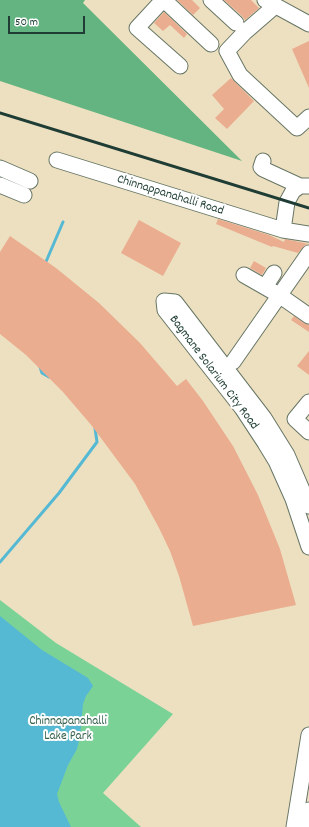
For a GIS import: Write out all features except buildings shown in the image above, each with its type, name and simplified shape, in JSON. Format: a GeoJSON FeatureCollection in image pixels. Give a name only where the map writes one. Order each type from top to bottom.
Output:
{"type":"FeatureCollection","features":[{"type":"Feature","properties":{"kind":"street"},"geometry":{"type":"LineString","coordinates":[[180,66],[137,28],[164,0],[211,44]]}},
{"type":"Feature","properties":{"kind":"street"},"geometry":{"type":"LineString","coordinates":[[212,0],[236,23]]}},
{"type":"Feature","properties":{"kind":"street"},"geometry":{"type":"LineString","coordinates":[[309,24],[270,3],[227,51],[240,75],[297,128],[309,117]]}},
{"type":"Feature","properties":{"kind":"street","name":"Chinnappanahalli Road"},"geometry":{"type":"LineString","coordinates":[[57,160],[283,230],[309,234]]}},
{"type":"Feature","properties":{"kind":"street"},"geometry":{"type":"LineString","coordinates":[[263,161],[261,167],[263,169],[304,186]]}},
{"type":"Feature","properties":{"kind":"street"},"geometry":{"type":"LineString","coordinates":[[0,168],[30,181]]}},
{"type":"Feature","properties":{"kind":"street"},"geometry":{"type":"LineString","coordinates":[[0,185],[24,195]]}},
{"type":"Feature","properties":{"kind":"street"},"geometry":{"type":"LineString","coordinates":[[283,230],[287,202],[293,191],[304,186]]}},
{"type":"Feature","properties":{"kind":"street"},"geometry":{"type":"LineString","coordinates":[[233,362],[309,253]]}},
{"type":"Feature","properties":{"kind":"street"},"geometry":{"type":"LineString","coordinates":[[265,287],[274,273]]}},
{"type":"Feature","properties":{"kind":"street"},"geometry":{"type":"LineString","coordinates":[[244,275],[279,295],[309,316]]}},
{"type":"Feature","properties":{"kind":"street","name":"Bagmane Solarium City Road"},"geometry":{"type":"LineString","coordinates":[[309,506],[287,455],[264,418],[175,302],[164,301],[165,310],[242,408],[276,461],[301,519],[309,547]]}},
{"type":"Feature","properties":{"kind":"street"},"geometry":{"type":"LineString","coordinates":[[309,402],[295,419],[309,432]]}},
{"type":"Feature","properties":{"kind":"street"},"geometry":{"type":"LineString","coordinates":[[294,827],[309,735]]}},
{"type":"Feature","properties":{"kind":"street"},"geometry":{"type":"LineString","coordinates":[[306,827],[309,810]]}},
{"type":"Feature","properties":{"kind":"green space"},"geometry":{"type":"Polygon","coordinates":[[[0,0],[85,0],[83,3],[242,161],[0,81],[0,0]]]}},
{"type":"Feature","properties":{"kind":"green space","name":"Chinnapanahalli Lake Park"},"geometry":{"type":"Polygon","coordinates":[[[0,600],[56,643],[173,714],[103,793],[141,827],[0,827],[0,600]]]}},
{"type":"Feature","properties":{"kind":"water"},"geometry":{"type":"Polygon","coordinates":[[[0,616],[42,650],[88,678],[93,686],[86,696],[83,704],[80,737],[77,749],[68,765],[57,794],[59,802],[71,827],[0,827],[0,616]]]}},
{"type":"Feature","properties":{"kind":"waterway"},"geometry":{"type":"LineString","coordinates":[[45,264],[63,222]]}},
{"type":"Feature","properties":{"kind":"waterway"},"geometry":{"type":"LineString","coordinates":[[40,367],[42,373],[49,377]]}},
{"type":"Feature","properties":{"kind":"waterway"},"geometry":{"type":"LineString","coordinates":[[0,562],[59,493],[97,442],[95,428]]}},
{"type":"Feature","properties":{"kind":"railway"},"geometry":{"type":"LineString","coordinates":[[0,113],[309,208]]}}]}
